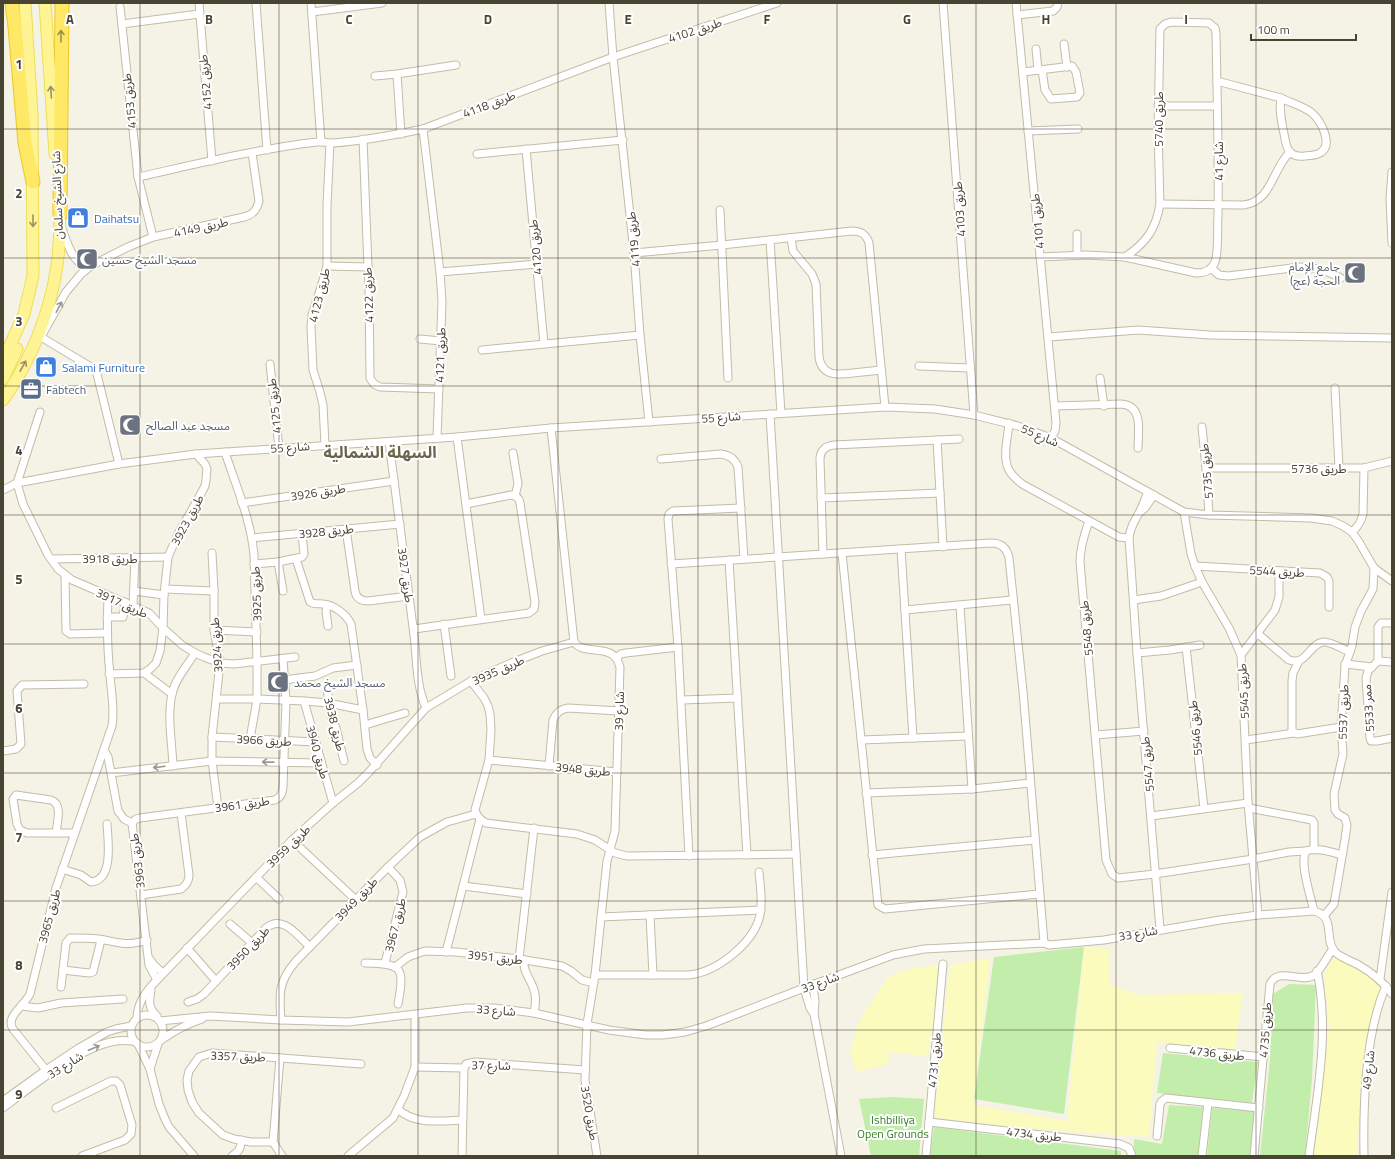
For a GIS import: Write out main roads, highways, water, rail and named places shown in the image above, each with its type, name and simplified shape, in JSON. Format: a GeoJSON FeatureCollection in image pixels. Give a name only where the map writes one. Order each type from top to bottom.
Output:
{"type":"FeatureCollection","features":[{"type":"Feature","properties":{"kind":"highway"},"geometry":{"type":"LineString","coordinates":[[12,3],[25,144],[33,182]]}},
{"type":"Feature","properties":{"kind":"highway"},"geometry":{"type":"LineString","coordinates":[[60,218],[62,3]]}},
{"type":"Feature","properties":{"kind":"main road","name":"شارع الشيخ سلمان"},"geometry":{"type":"LineString","coordinates":[[3,361],[24,314],[33,276],[32,114],[25,3]]}},
{"type":"Feature","properties":{"kind":"main road","name":"شارع الشيخ سلمان"},"geometry":{"type":"LineString","coordinates":[[3,400],[31,352],[52,296],[57,262],[60,218],[45,3]]}},
{"type":"Feature","properties":{"kind":"main road"},"geometry":{"type":"LineString","coordinates":[[3,379],[18,347],[20,340],[20,325]]}},
{"type":"Feature","properties":{"kind":"place","name":"Daihatsu"},"geometry":{"type":"Point","coordinates":[78,218]}},
{"type":"Feature","properties":{"kind":"place","name":"مسجد الشيخ حسين"},"geometry":{"type":"Point","coordinates":[87,259]}},
{"type":"Feature","properties":{"kind":"place","name":"جامع الإمام الحجة (عج)"},"geometry":{"type":"Point","coordinates":[1355,273]}},
{"type":"Feature","properties":{"kind":"place","name":"Salami Furniture"},"geometry":{"type":"Point","coordinates":[46,367]}},
{"type":"Feature","properties":{"kind":"place","name":"Fabtech"},"geometry":{"type":"Point","coordinates":[31,389]}},
{"type":"Feature","properties":{"kind":"place","name":"مسجد عبد الصالح"},"geometry":{"type":"Point","coordinates":[130,425]}},
{"type":"Feature","properties":{"kind":"place","name":"مسجد الشيخ محمد"},"geometry":{"type":"Point","coordinates":[278,682]}},
{"type":"Feature","properties":{"kind":"district","name":"السهلة الشمالية"},"geometry":{"type":"Point","coordinates":[380,452]}},
{"type":"Feature","properties":{"kind":"park label","name":"Ishbilliya Open Grounds"},"geometry":{"type":"Point","coordinates":[893,1126]}}]}
